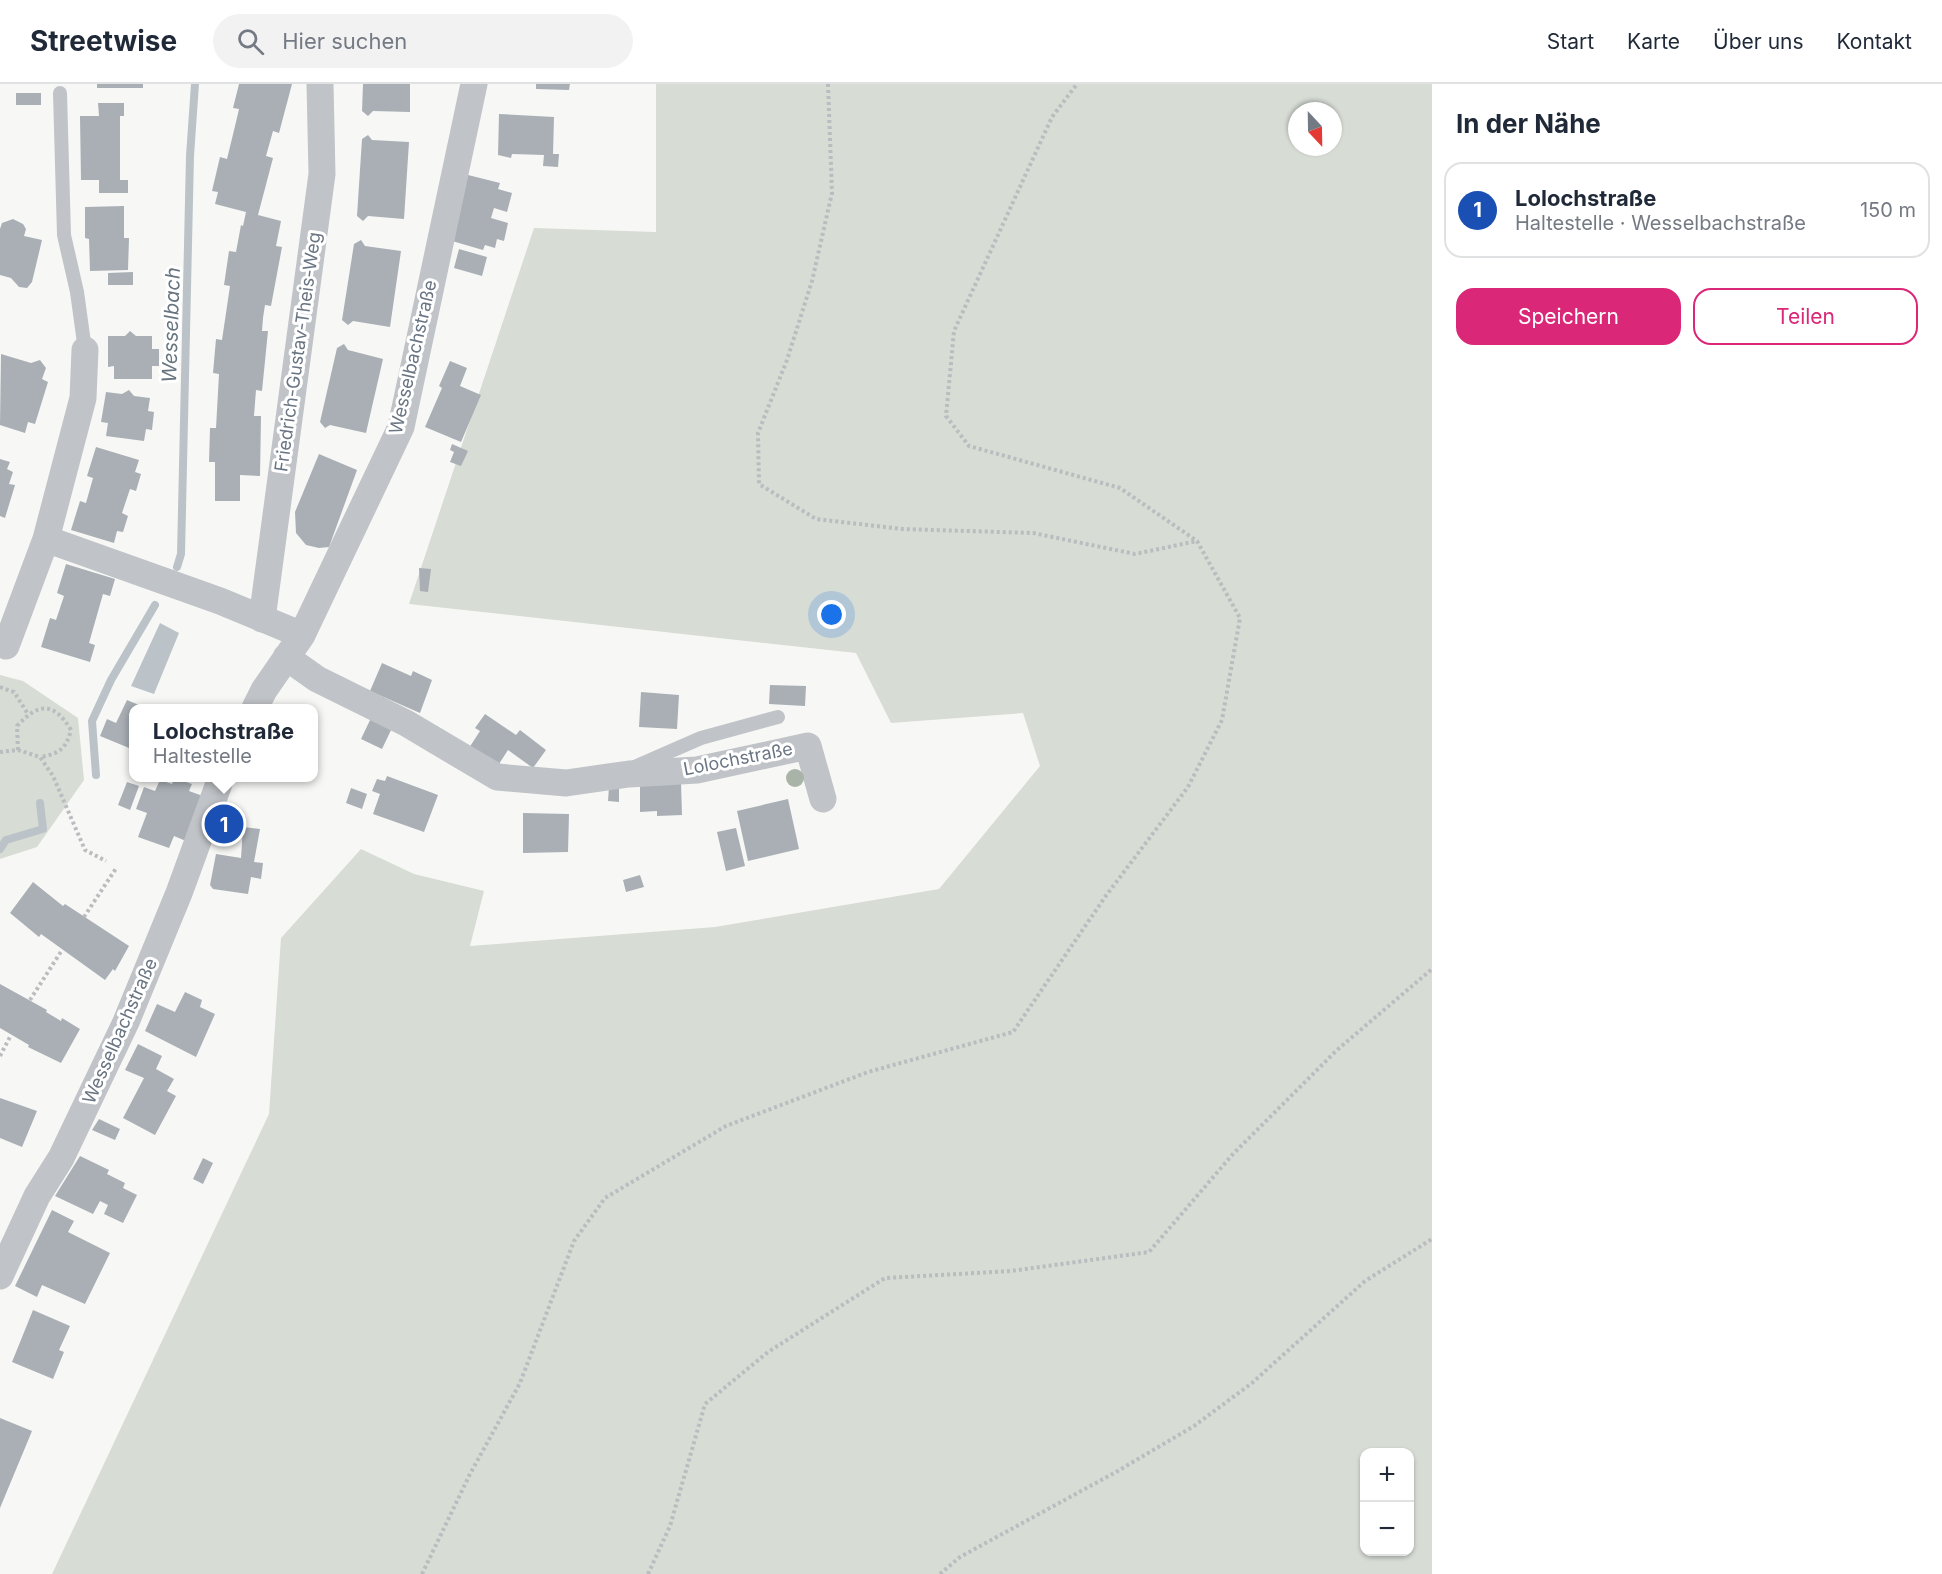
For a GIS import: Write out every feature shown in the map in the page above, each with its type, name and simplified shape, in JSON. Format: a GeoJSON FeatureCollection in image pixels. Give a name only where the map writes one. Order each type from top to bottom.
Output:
{"type":"FeatureCollection","features":[{"type":"Feature","properties":{"kind":"street","name":"Friedrich-Gustav-Theis-Weg"},"geometry":{"type":"LineString","coordinates":[[262,619],[322,174],[320,84]]}},
{"type":"Feature","properties":{"kind":"street","name":"Wesselbachstraße"},"geometry":{"type":"LineString","coordinates":[[257,704],[286,657],[302,636],[401,427],[474,84]]}},
{"type":"Feature","properties":{"kind":"street"},"geometry":{"type":"LineString","coordinates":[[6,646],[46,539],[83,398],[85,350]]}},
{"type":"Feature","properties":{"kind":"street"},"geometry":{"type":"LineString","coordinates":[[46,539],[220,601],[302,636]]}},
{"type":"Feature","properties":{"kind":"street","name":"Lolochstraße"},"geometry":{"type":"LineString","coordinates":[[286,657],[317,679],[406,723],[496,777],[566,783],[629,774],[697,770],[808,746],[823,799]]}},
{"type":"Feature","properties":{"kind":"street","name":"Wesselbachstraße"},"geometry":{"type":"LineString","coordinates":[[0,1276],[37,1196],[61,1158],[126,1022],[179,893],[219,782]]}},
{"type":"Feature","properties":{"kind":"lane"},"geometry":{"type":"LineString","coordinates":[[60,93],[64,235],[77,292],[85,350]]}},
{"type":"Feature","properties":{"kind":"lane"},"geometry":{"type":"LineString","coordinates":[[629,774],[635,767],[700,738],[778,717]]}},
{"type":"Feature","properties":{"kind":"path"},"geometry":{"type":"LineString","coordinates":[[828,84],[832,193],[812,281],[787,360],[758,433],[759,484],[816,519],[902,529],[1033,533],[1135,554],[1197,541]]}},
{"type":"Feature","properties":{"kind":"path"},"geometry":{"type":"LineString","coordinates":[[422,1574],[470,1474],[520,1383],[574,1242],[605,1198],[726,1126],[868,1072],[1013,1032],[1105,897],[1188,787],[1222,720],[1240,618],[1197,541],[1120,488],[969,446],[946,416],[954,331],[1052,117],[1077,84]]}},
{"type":"Feature","properties":{"kind":"path"},"geometry":{"type":"LineString","coordinates":[[0,687],[14,692],[28,714]]}},
{"type":"Feature","properties":{"kind":"path"},"geometry":{"type":"LineString","coordinates":[[0,752],[18,750],[40,758],[57,755],[67,744],[71,730],[61,714],[47,708],[28,714],[17,726],[18,750]]}},
{"type":"Feature","properties":{"kind":"path"},"geometry":{"type":"LineString","coordinates":[[40,758],[53,776],[85,850],[106,861]]}},
{"type":"Feature","properties":{"kind":"path"},"geometry":{"type":"LineString","coordinates":[[84,917],[117,867]]}},
{"type":"Feature","properties":{"kind":"path"},"geometry":{"type":"LineString","coordinates":[[30,1000],[62,950]]}},
{"type":"Feature","properties":{"kind":"path"},"geometry":{"type":"LineString","coordinates":[[648,1574],[670,1526],[705,1404],[768,1352],[885,1278],[1011,1271],[1149,1252],[1233,1154],[1337,1050],[1432,969]]}},
{"type":"Feature","properties":{"kind":"path"},"geometry":{"type":"LineString","coordinates":[[0,1056],[11,1035]]}},
{"type":"Feature","properties":{"kind":"path"},"geometry":{"type":"LineString","coordinates":[[940,1574],[960,1557],[1116,1472],[1194,1426],[1252,1383],[1365,1281],[1432,1239]]}},
{"type":"Feature","properties":{"kind":"shaded area"},"geometry":{"type":"Polygon","coordinates":[[[656,84],[1432,84],[1432,1574],[52,1574],[269,1114],[281,938],[361,849],[414,874],[484,891],[470,946],[715,927],[939,889],[1040,766],[1023,713],[891,723],[856,653],[409,604],[534,228],[656,232],[656,84]]]}},
{"type":"Feature","properties":{"kind":"shaded area"},"geometry":{"type":"Polygon","coordinates":[[[160,623],[179,633],[154,694],[131,686],[160,623]]]}},
{"type":"Feature","properties":{"kind":"shaded area"},"geometry":{"type":"Polygon","coordinates":[[[0,675],[23,681],[78,718],[84,780],[37,847],[0,859],[0,675]]]}},
{"type":"Feature","properties":{"kind":"building"},"geometry":{"type":"Polygon","coordinates":[[[97,84],[143,84],[143,88],[97,88],[97,84]]]}},
{"type":"Feature","properties":{"kind":"building"},"geometry":{"type":"Polygon","coordinates":[[[239,84],[292,84],[279,133],[273,131],[266,156],[273,158],[258,215],[281,221],[276,246],[282,247],[271,306],[265,305],[262,331],[268,331],[262,391],[256,390],[254,416],[261,416],[260,476],[240,475],[240,501],[215,501],[215,462],[209,462],[210,428],[216,428],[219,374],[213,373],[216,339],[222,340],[230,286],[224,285],[229,251],[236,252],[246,212],[215,204],[218,192],[212,191],[220,157],[227,159],[239,109],[233,108],[239,84]]]}},
{"type":"Feature","properties":{"kind":"building"},"geometry":{"type":"Polygon","coordinates":[[[363,84],[410,84],[410,112],[373,111],[368,116],[362,111],[363,84]]]}},
{"type":"Feature","properties":{"kind":"building"},"geometry":{"type":"Polygon","coordinates":[[[536,84],[570,84],[569,90],[536,89],[536,84]]]}},
{"type":"Feature","properties":{"kind":"building"},"geometry":{"type":"Polygon","coordinates":[[[16,93],[41,93],[41,105],[16,105],[16,93]]]}},
{"type":"Feature","properties":{"kind":"building"},"geometry":{"type":"Polygon","coordinates":[[[98,103],[124,103],[124,116],[120,116],[120,180],[128,180],[128,193],[99,193],[99,180],[81,180],[80,116],[99,116],[98,103]]]}},
{"type":"Feature","properties":{"kind":"building"},"geometry":{"type":"Polygon","coordinates":[[[499,114],[554,117],[553,154],[559,154],[558,167],[543,166],[544,155],[512,154],[511,158],[498,155],[499,114]]]}},
{"type":"Feature","properties":{"kind":"building"},"geometry":{"type":"Polygon","coordinates":[[[368,135],[372,140],[409,142],[404,219],[368,216],[363,221],[357,216],[362,139],[368,135]]]}},
{"type":"Feature","properties":{"kind":"building"},"geometry":{"type":"Polygon","coordinates":[[[468,175],[500,183],[498,189],[512,193],[507,212],[494,208],[491,218],[508,223],[504,241],[497,239],[495,248],[485,245],[483,250],[452,241],[468,175]]]}},
{"type":"Feature","properties":{"kind":"building"},"geometry":{"type":"Polygon","coordinates":[[[124,206],[124,238],[129,238],[128,270],[90,271],[89,239],[85,238],[85,207],[124,206]]]}},
{"type":"Feature","properties":{"kind":"building"},"geometry":{"type":"Polygon","coordinates":[[[13,219],[23,224],[26,229],[24,236],[42,240],[32,282],[27,288],[19,287],[11,278],[0,275],[0,229],[2,223],[13,219]]]}},
{"type":"Feature","properties":{"kind":"building"},"geometry":{"type":"Polygon","coordinates":[[[361,240],[365,246],[401,251],[390,327],[353,321],[348,325],[342,320],[354,244],[361,240]]]}},
{"type":"Feature","properties":{"kind":"building"},"geometry":{"type":"Polygon","coordinates":[[[459,249],[487,257],[482,276],[454,268],[459,249]]]}},
{"type":"Feature","properties":{"kind":"building"},"geometry":{"type":"Polygon","coordinates":[[[133,272],[133,285],[108,285],[108,273],[133,272]]]}},
{"type":"Feature","properties":{"kind":"building"},"geometry":{"type":"Polygon","coordinates":[[[130,331],[136,336],[152,336],[152,349],[159,349],[159,366],[152,366],[152,379],[114,379],[114,366],[108,367],[108,336],[125,336],[130,331]]]}},
{"type":"Feature","properties":{"kind":"building"},"geometry":{"type":"Polygon","coordinates":[[[344,344],[348,350],[383,359],[366,433],[330,425],[325,428],[320,422],[337,348],[344,344]]]}},
{"type":"Feature","properties":{"kind":"building"},"geometry":{"type":"Polygon","coordinates":[[[1,354],[31,363],[40,360],[46,368],[42,379],[48,382],[35,424],[28,422],[25,433],[0,425],[1,354]]]}},
{"type":"Feature","properties":{"kind":"building"},"geometry":{"type":"Polygon","coordinates":[[[450,361],[467,368],[460,386],[481,395],[461,442],[425,427],[442,388],[439,386],[450,361]]]}},
{"type":"Feature","properties":{"kind":"building"},"geometry":{"type":"Polygon","coordinates":[[[129,390],[134,396],[150,398],[148,411],[154,412],[152,430],[146,429],[144,441],[106,436],[108,423],[101,422],[106,392],[122,394],[129,390]]]}},
{"type":"Feature","properties":{"kind":"building"},"geometry":{"type":"Polygon","coordinates":[[[452,444],[468,451],[461,466],[450,462],[454,452],[450,450],[452,444]]]}},
{"type":"Feature","properties":{"kind":"building"},"geometry":{"type":"Polygon","coordinates":[[[96,447],[139,460],[135,472],[141,474],[136,491],[130,489],[122,513],[128,516],[123,532],[117,531],[114,543],[71,530],[80,501],[86,503],[93,478],[87,476],[96,447]]]}},
{"type":"Feature","properties":{"kind":"building"},"geometry":{"type":"Polygon","coordinates":[[[319,454],[357,470],[329,547],[319,548],[306,545],[296,533],[295,512],[319,454]]]}},
{"type":"Feature","properties":{"kind":"building"},"geometry":{"type":"Polygon","coordinates":[[[0,459],[10,462],[7,469],[13,472],[9,484],[15,485],[5,518],[0,516],[0,459]]]}},
{"type":"Feature","properties":{"kind":"building"},"geometry":{"type":"Polygon","coordinates":[[[66,564],[115,579],[110,596],[103,594],[89,643],[95,645],[90,662],[41,647],[50,618],[56,620],[64,596],[57,593],[66,564]]]}},
{"type":"Feature","properties":{"kind":"building"},"geometry":{"type":"Polygon","coordinates":[[[419,568],[431,569],[428,592],[420,591],[419,568]]]}},
{"type":"Feature","properties":{"kind":"building"},"geometry":{"type":"Polygon","coordinates":[[[382,663],[411,676],[413,671],[432,680],[420,713],[370,691],[382,663]]]}},
{"type":"Feature","properties":{"kind":"building"},"geometry":{"type":"Polygon","coordinates":[[[770,685],[806,686],[805,706],[769,704],[770,685]]]}},
{"type":"Feature","properties":{"kind":"building"},"geometry":{"type":"Polygon","coordinates":[[[641,692],[679,695],[677,729],[639,727],[641,692]]]}},
{"type":"Feature","properties":{"kind":"building"},"geometry":{"type":"Polygon","coordinates":[[[127,700],[136,704],[129,704],[129,748],[100,736],[107,719],[116,723],[127,700]]]}},
{"type":"Feature","properties":{"kind":"building"},"geometry":{"type":"Polygon","coordinates":[[[485,714],[516,735],[520,730],[546,750],[533,768],[508,750],[497,767],[469,748],[480,731],[475,728],[485,714]]]}},
{"type":"Feature","properties":{"kind":"building"},"geometry":{"type":"Polygon","coordinates":[[[371,718],[392,728],[382,749],[361,739],[371,718]]]}},
{"type":"Feature","properties":{"kind":"building"},"geometry":{"type":"Polygon","coordinates":[[[387,776],[438,795],[424,832],[373,814],[380,794],[372,791],[377,779],[385,781],[387,776]]]}},
{"type":"Feature","properties":{"kind":"building"},"geometry":{"type":"Polygon","coordinates":[[[127,782],[139,786],[130,810],[118,805],[127,782]]]}},
{"type":"Feature","properties":{"kind":"building"},"geometry":{"type":"Polygon","coordinates":[[[159,782],[172,784],[173,782],[186,782],[192,784],[189,791],[203,796],[186,841],[174,836],[169,848],[138,837],[147,813],[136,809],[144,787],[155,791],[159,782]]]}},
{"type":"Feature","properties":{"kind":"building"},"geometry":{"type":"Polygon","coordinates":[[[681,783],[682,815],[657,816],[657,811],[640,812],[640,784],[681,783]]]}},
{"type":"Feature","properties":{"kind":"building"},"geometry":{"type":"Polygon","coordinates":[[[609,787],[619,787],[619,802],[608,801],[609,787]]]}},
{"type":"Feature","properties":{"kind":"building"},"geometry":{"type":"Polygon","coordinates":[[[351,788],[367,794],[362,809],[346,803],[351,788]]]}},
{"type":"Feature","properties":{"kind":"building"},"geometry":{"type":"Polygon","coordinates":[[[788,799],[799,849],[748,861],[737,811],[788,799]]]}},
{"type":"Feature","properties":{"kind":"building"},"geometry":{"type":"Polygon","coordinates":[[[523,813],[569,814],[568,852],[523,853],[523,813]]]}},
{"type":"Feature","properties":{"kind":"building"},"geometry":{"type":"Polygon","coordinates":[[[243,827],[260,829],[254,862],[263,863],[261,879],[251,877],[248,894],[213,889],[210,885],[216,854],[241,858],[243,827]]]}},
{"type":"Feature","properties":{"kind":"building"},"geometry":{"type":"Polygon","coordinates":[[[736,828],[745,866],[726,871],[717,832],[736,828]]]}},
{"type":"Feature","properties":{"kind":"building"},"geometry":{"type":"Polygon","coordinates":[[[640,875],[644,887],[626,892],[623,880],[640,875]]]}},
{"type":"Feature","properties":{"kind":"building"},"geometry":{"type":"Polygon","coordinates":[[[33,882],[63,906],[65,904],[129,946],[115,971],[113,969],[105,980],[41,934],[39,937],[10,913],[33,882]]]}},
{"type":"Feature","properties":{"kind":"building"},"geometry":{"type":"Polygon","coordinates":[[[0,984],[47,1010],[46,1012],[61,1021],[62,1018],[80,1029],[61,1063],[28,1047],[29,1045],[0,1028],[0,984]]]}},
{"type":"Feature","properties":{"kind":"building"},"geometry":{"type":"Polygon","coordinates":[[[185,992],[202,1000],[200,1007],[215,1014],[196,1057],[145,1031],[157,1004],[175,1012],[185,992]]]}},
{"type":"Feature","properties":{"kind":"building"},"geometry":{"type":"Polygon","coordinates":[[[138,1044],[162,1056],[156,1069],[174,1079],[167,1091],[176,1096],[155,1135],[123,1118],[144,1078],[125,1070],[138,1044]]]}},
{"type":"Feature","properties":{"kind":"building"},"geometry":{"type":"Polygon","coordinates":[[[0,1098],[37,1111],[22,1147],[0,1138],[0,1098]]]}},
{"type":"Feature","properties":{"kind":"building"},"geometry":{"type":"Polygon","coordinates":[[[99,1119],[120,1129],[115,1140],[92,1130],[99,1119]]]}},
{"type":"Feature","properties":{"kind":"building"},"geometry":{"type":"Polygon","coordinates":[[[80,1156],[109,1170],[107,1174],[125,1183],[123,1188],[137,1195],[123,1223],[104,1214],[108,1205],[100,1201],[93,1214],[55,1196],[80,1156]]]}},
{"type":"Feature","properties":{"kind":"building"},"geometry":{"type":"Polygon","coordinates":[[[203,1158],[213,1163],[203,1184],[193,1179],[203,1158]]]}},
{"type":"Feature","properties":{"kind":"building"},"geometry":{"type":"Polygon","coordinates":[[[52,1210],[74,1221],[68,1232],[110,1253],[85,1304],[42,1285],[37,1297],[15,1286],[52,1210]]]}},
{"type":"Feature","properties":{"kind":"building"},"geometry":{"type":"Polygon","coordinates":[[[33,1310],[70,1326],[59,1350],[64,1352],[53,1379],[12,1362],[33,1310]]]}},
{"type":"Feature","properties":{"kind":"building"},"geometry":{"type":"Polygon","coordinates":[[[0,1418],[32,1431],[0,1508],[0,1418]]]}},
{"type":"Feature","properties":{"kind":"waterway","name":"Wesselbach"},"geometry":{"type":"LineString","coordinates":[[177,567],[181,554],[190,156],[195,84]]}},
{"type":"Feature","properties":{"kind":"waterway","name":"Wesselbach"},"geometry":{"type":"LineString","coordinates":[[96,775],[92,721],[111,680],[155,605]]}},
{"type":"Feature","properties":{"kind":"waterway","name":"Wesselbach"},"geometry":{"type":"LineString","coordinates":[[0,849],[6,840],[43,829],[40,803]]}},
{"type":"Feature","properties":{"kind":"place","name":"Lolochstraße"},"geometry":{"type":"Point","coordinates":[224,824]}}]}
